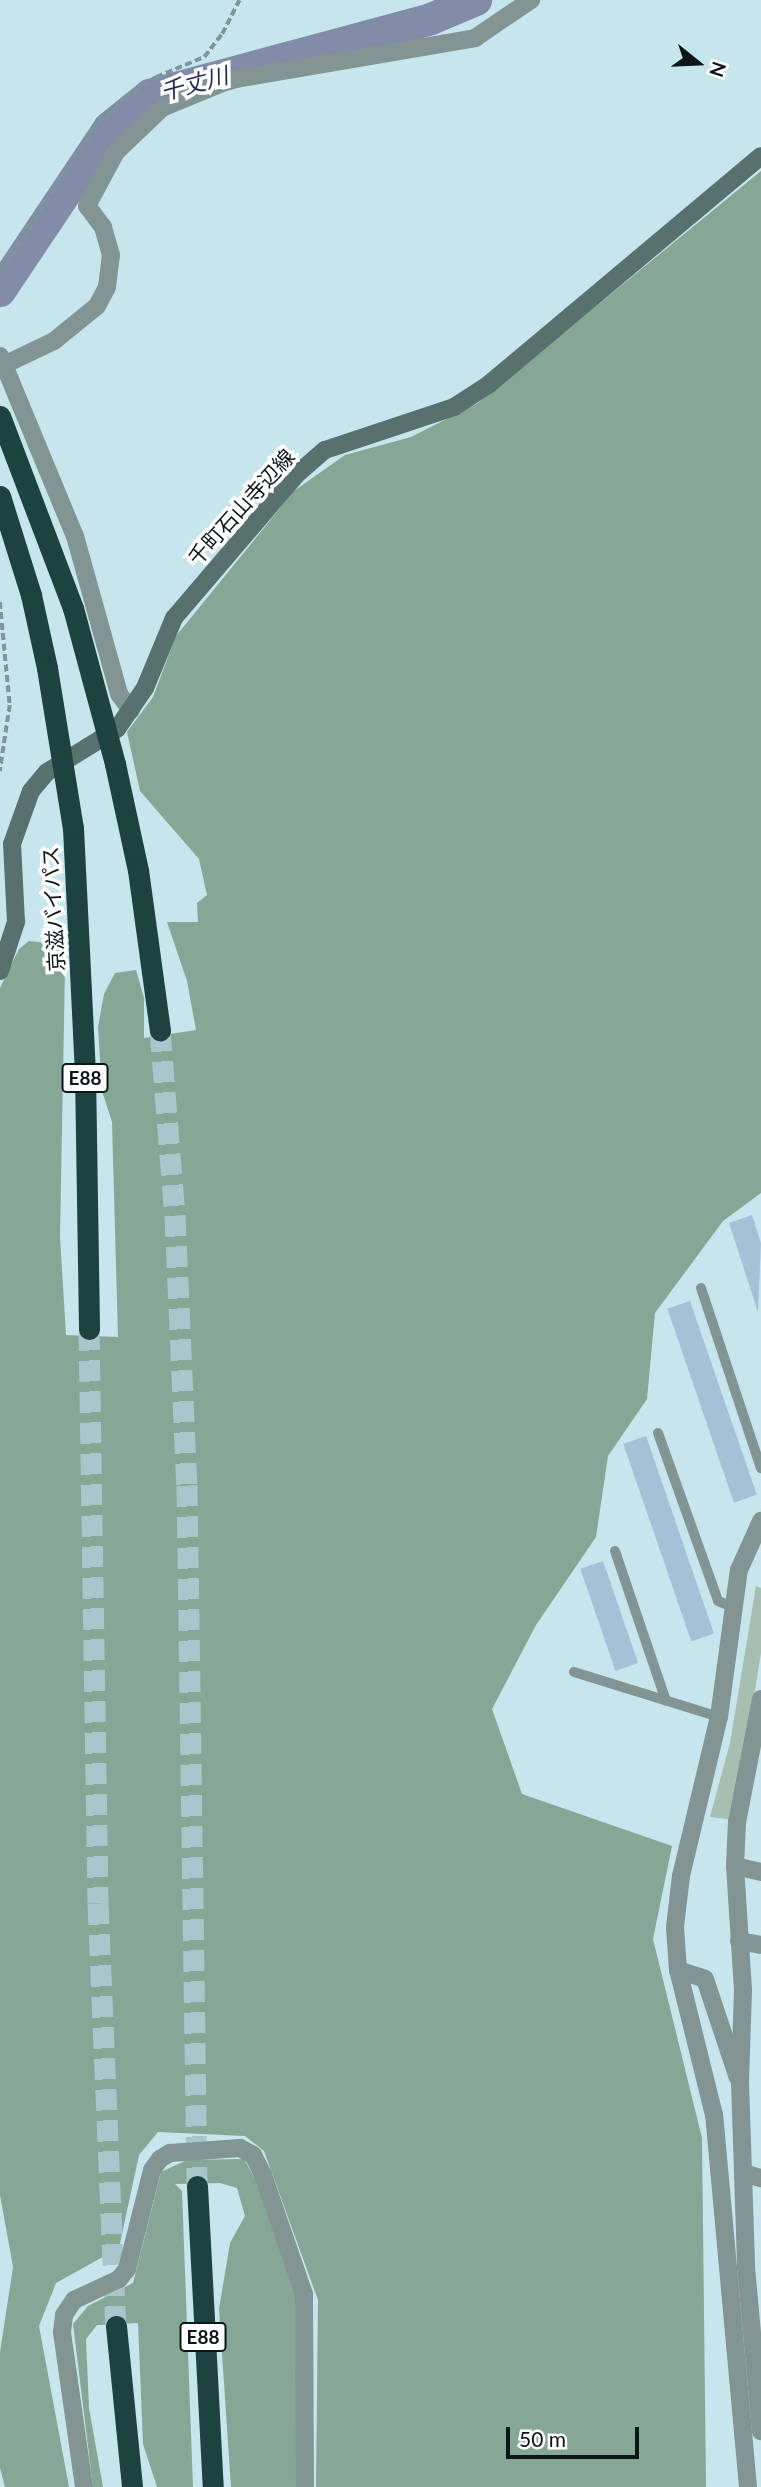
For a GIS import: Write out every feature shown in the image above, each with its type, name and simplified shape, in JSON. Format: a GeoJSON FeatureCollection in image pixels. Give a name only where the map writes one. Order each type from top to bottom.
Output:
{"type":"FeatureCollection","features":[{"type":"Feature","properties":{"kind":"highway"},"geometry":{"type":"LineString","coordinates":[[0,416],[73,608],[115,764],[138,870],[160,1030]]}},
{"type":"Feature","properties":{"kind":"highway","name":"京滋バイパス"},"geometry":{"type":"LineString","coordinates":[[0,496],[31,595],[47,668],[74,828],[84,1058],[89,1329]]}},
{"type":"Feature","properties":{"kind":"highway","name":"E88"},"geometry":{"type":"LineString","coordinates":[[197,2186],[213,2487]]}},
{"type":"Feature","properties":{"kind":"highway"},"geometry":{"type":"LineString","coordinates":[[116,2326],[132,2487]]}},
{"type":"Feature","properties":{"kind":"main road","name":"千町石山寺辺線"},"geometry":{"type":"LineString","coordinates":[[0,971],[16,922],[12,844],[31,791],[47,772],[117,729],[131,710],[174,618],[296,475],[324,450],[454,407],[488,385],[761,156]]}},
{"type":"Feature","properties":{"kind":"street"},"geometry":{"type":"LineString","coordinates":[[131,710],[119,694],[75,536],[2,360],[54,341],[97,306],[107,287],[111,255],[103,227],[87,206],[116,152],[162,108],[230,80],[475,38],[531,0]]}},
{"type":"Feature","properties":{"kind":"street"},"geometry":{"type":"LineString","coordinates":[[748,2487],[714,2115],[678,1970],[675,1927],[681,1876],[719,1717],[739,1570],[761,1521]]}},
{"type":"Feature","properties":{"kind":"street"},"geometry":{"type":"LineString","coordinates":[[761,1699],[737,1822],[735,1866],[740,1941],[743,2173],[753,2269],[761,2431]]}},
{"type":"Feature","properties":{"kind":"street"},"geometry":{"type":"LineString","coordinates":[[735,1866],[761,1872]]}},
{"type":"Feature","properties":{"kind":"street"},"geometry":{"type":"LineString","coordinates":[[740,1941],[761,1945]]}},
{"type":"Feature","properties":{"kind":"street"},"geometry":{"type":"LineString","coordinates":[[678,1970],[705,1979],[729,2061],[740,2082]]}},
{"type":"Feature","properties":{"kind":"street"},"geometry":{"type":"LineString","coordinates":[[83,2487],[62,2332],[64,2315],[74,2300],[119,2279],[127,2269],[152,2170],[160,2159],[170,2153],[240,2148],[253,2155],[263,2175],[304,2294],[305,2487]]}},
{"type":"Feature","properties":{"kind":"street"},"geometry":{"type":"LineString","coordinates":[[743,2173],[761,2178]]}},
{"type":"Feature","properties":{"kind":"lane"},"geometry":{"type":"LineString","coordinates":[[701,1288],[761,1468]]}},
{"type":"Feature","properties":{"kind":"lane"},"geometry":{"type":"LineString","coordinates":[[658,1433],[718,1601],[733,1608]]}},
{"type":"Feature","properties":{"kind":"lane"},"geometry":{"type":"LineString","coordinates":[[615,1551],[666,1701]]}},
{"type":"Feature","properties":{"kind":"lane"},"geometry":{"type":"LineString","coordinates":[[574,1672],[719,1717]]}},
{"type":"Feature","properties":{"kind":"path"},"geometry":{"type":"LineString","coordinates":[[0,602],[10,705],[0,771]]}},
{"type":"Feature","properties":{"kind":"green space"},"geometry":{"type":"Polygon","coordinates":[[[761,171],[761,1193],[723,1221],[655,1313],[647,1399],[608,1456],[596,1537],[536,1625],[492,1709],[522,1794],[672,1846],[653,1939],[702,2138],[706,2487],[316,2487],[318,2300],[264,2151],[245,2136],[158,2132],[139,2155],[119,2248],[56,2283],[39,2326],[69,2487],[5,2487],[0,2468],[0,2352],[13,2267],[0,2195],[0,988],[19,949],[29,941],[57,944],[65,969],[60,1237],[66,1335],[118,1337],[112,1122],[102,1091],[98,1027],[104,994],[115,973],[136,970],[144,998],[144,1038],[196,1030],[187,981],[167,922],[198,922],[197,903],[207,895],[199,859],[140,791],[127,732],[153,697],[176,636],[294,491],[345,455],[411,437],[478,403],[761,171]]]}},
{"type":"Feature","properties":{"kind":"green space"},"geometry":{"type":"Polygon","coordinates":[[[756,1586],[761,1588],[761,1653],[734,1820],[710,1817],[730,1743],[756,1586]]]}},
{"type":"Feature","properties":{"kind":"green space"},"geometry":{"type":"Polygon","coordinates":[[[244,2159],[267,2200],[299,2300],[300,2487],[231,2487],[219,2309],[230,2243],[245,2216],[237,2188],[220,2183],[175,2184],[182,2191],[193,2487],[157,2487],[143,2444],[138,2323],[97,2325],[86,2339],[89,2408],[103,2487],[93,2487],[73,2324],[88,2306],[133,2283],[161,2172],[187,2160],[244,2159]]]}},
{"type":"Feature","properties":{"kind":"building"},"geometry":{"type":"Polygon","coordinates":[[[752,1215],[761,1243],[758,1312],[729,1223],[752,1215]]]}},
{"type":"Feature","properties":{"kind":"building"},"geometry":{"type":"Polygon","coordinates":[[[690,1301],[757,1495],[734,1503],[667,1309],[690,1301]]]}},
{"type":"Feature","properties":{"kind":"building"},"geometry":{"type":"Polygon","coordinates":[[[646,1436],[714,1634],[691,1641],[623,1444],[646,1436]]]}},
{"type":"Feature","properties":{"kind":"building"},"geometry":{"type":"Polygon","coordinates":[[[603,1561],[638,1663],[615,1671],[580,1569],[603,1561]]]}},
{"type":"Feature","properties":{"kind":"waterway","name":"千丈川"},"geometry":{"type":"LineString","coordinates":[[0,291],[109,128],[150,95],[431,19],[476,0]]}},
{"type":"Feature","properties":{"kind":"tunnel"},"geometry":{"type":"LineString","coordinates":[[160,1030],[175,1215],[187,1485],[197,2186]]}},
{"type":"Feature","properties":{"kind":"tunnel"},"geometry":{"type":"LineString","coordinates":[[89,1329],[98,1903],[116,2326]]}}]}
